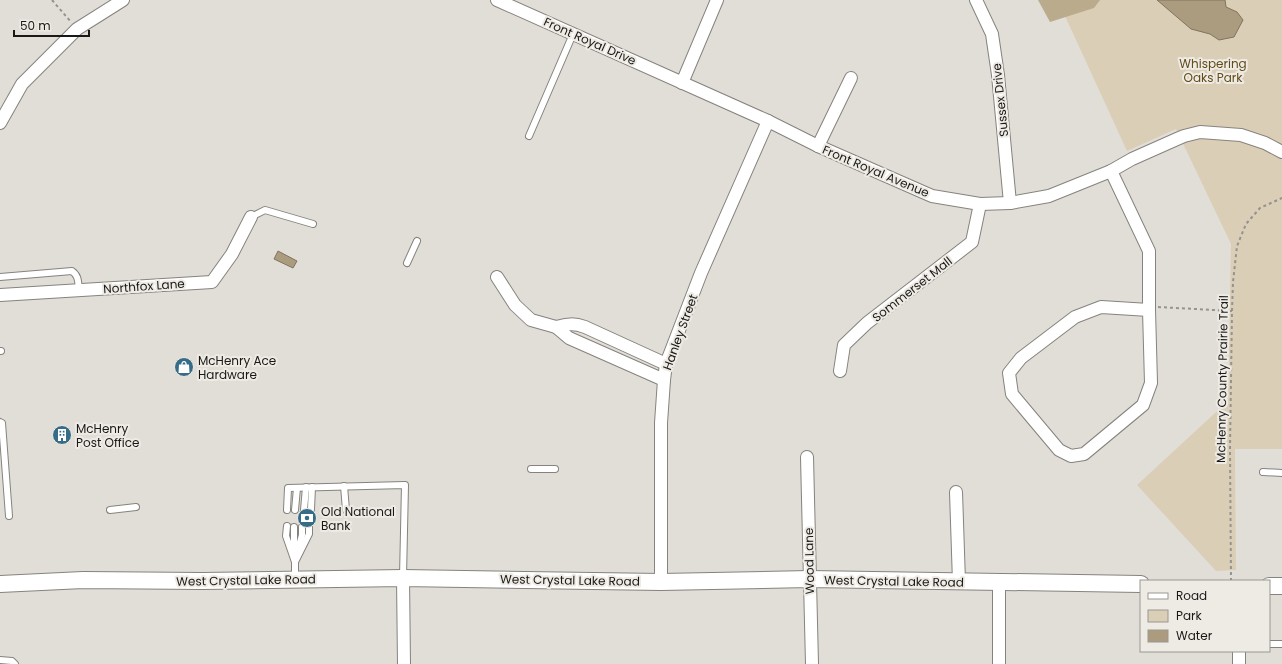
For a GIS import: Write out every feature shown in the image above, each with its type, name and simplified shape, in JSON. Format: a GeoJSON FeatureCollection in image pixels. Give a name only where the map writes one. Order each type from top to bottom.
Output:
{"type":"FeatureCollection","features":[{"type":"Feature","properties":{"kind":"street"},"geometry":{"type":"LineString","coordinates":[[0,123],[22,84],[77,29],[123,0]]}},
{"type":"Feature","properties":{"kind":"street","name":"Front Royal Drive"},"geometry":{"type":"LineString","coordinates":[[497,0],[522,5],[573,34],[682,83]]}},
{"type":"Feature","properties":{"kind":"street"},"geometry":{"type":"LineString","coordinates":[[682,83],[717,0]]}},
{"type":"Feature","properties":{"kind":"street","name":"Sussex Drive"},"geometry":{"type":"LineString","coordinates":[[976,0],[992,34],[998,75],[1010,203]]}},
{"type":"Feature","properties":{"kind":"street"},"geometry":{"type":"LineString","coordinates":[[818,146],[851,78]]}},
{"type":"Feature","properties":{"kind":"street","name":"Front Royal Avenue"},"geometry":{"type":"LineString","coordinates":[[682,83],[768,121],[818,146],[932,196],[980,204],[1010,203],[1050,196],[1111,171],[1132,159],[1184,136],[1200,132],[1241,135],[1265,143],[1282,152]]}},
{"type":"Feature","properties":{"kind":"street","name":"Hanley Street"},"geometry":{"type":"LineString","coordinates":[[661,582],[661,423],[666,364],[701,274],[768,121]]}},
{"type":"Feature","properties":{"kind":"street"},"geometry":{"type":"LineString","coordinates":[[1111,171],[1149,251],[1151,383],[1143,405],[1084,454],[1071,456],[1059,450],[1012,394],[1009,373],[1022,358],[1075,317],[1101,307],[1149,308]]}},
{"type":"Feature","properties":{"kind":"street","name":"Sommerset Mall"},"geometry":{"type":"LineString","coordinates":[[840,371],[844,344],[867,323],[972,242],[980,204]]}},
{"type":"Feature","properties":{"kind":"street","name":"Northfox Lane"},"geometry":{"type":"LineString","coordinates":[[0,295],[212,282],[232,254],[251,217]]}},
{"type":"Feature","properties":{"kind":"street"},"geometry":{"type":"LineString","coordinates":[[497,277],[515,305],[531,320],[556,327],[569,338],[664,380]]}},
{"type":"Feature","properties":{"kind":"street"},"geometry":{"type":"LineString","coordinates":[[556,327],[576,324],[585,327],[666,364]]}},
{"type":"Feature","properties":{"kind":"street","name":"Wood Lane"},"geometry":{"type":"LineString","coordinates":[[807,457],[812,664]]}},
{"type":"Feature","properties":{"kind":"street"},"geometry":{"type":"LineString","coordinates":[[956,492],[959,582]]}},
{"type":"Feature","properties":{"kind":"street"},"geometry":{"type":"LineString","coordinates":[[403,578],[404,664]]}},
{"type":"Feature","properties":{"kind":"street","name":"West Crystal Lake Road"},"geometry":{"type":"LineString","coordinates":[[0,584],[83,580],[202,581],[403,578],[661,582],[809,580],[1140,584]]}},
{"type":"Feature","properties":{"kind":"street"},"geometry":{"type":"LineString","coordinates":[[999,583],[999,664]]}},
{"type":"Feature","properties":{"kind":"street"},"geometry":{"type":"LineString","coordinates":[[1270,586],[1282,586]]}},
{"type":"Feature","properties":{"kind":"street"},"geometry":{"type":"LineString","coordinates":[[1239,652],[1239,664]]}},
{"type":"Feature","properties":{"kind":"lane"},"geometry":{"type":"LineString","coordinates":[[529,136],[573,34]]}},
{"type":"Feature","properties":{"kind":"lane"},"geometry":{"type":"LineString","coordinates":[[251,217],[265,210],[313,224]]}},
{"type":"Feature","properties":{"kind":"lane"},"geometry":{"type":"LineString","coordinates":[[407,263],[416,241]]}},
{"type":"Feature","properties":{"kind":"lane"},"geometry":{"type":"LineString","coordinates":[[0,277],[72,271],[78,278],[79,290]]}},
{"type":"Feature","properties":{"kind":"lane"},"geometry":{"type":"LineString","coordinates":[[0,422],[2,423],[9,516]]}},
{"type":"Feature","properties":{"kind":"lane"},"geometry":{"type":"LineString","coordinates":[[531,469],[555,468]]}},
{"type":"Feature","properties":{"kind":"lane"},"geometry":{"type":"LineString","coordinates":[[1263,472],[1282,473]]}},
{"type":"Feature","properties":{"kind":"lane"},"geometry":{"type":"LineString","coordinates":[[287,510],[288,488],[405,485],[403,578]]}},
{"type":"Feature","properties":{"kind":"lane"},"geometry":{"type":"LineString","coordinates":[[344,486],[346,510]]}},
{"type":"Feature","properties":{"kind":"lane"},"geometry":{"type":"LineString","coordinates":[[307,510],[309,487]]}},
{"type":"Feature","properties":{"kind":"lane"},"geometry":{"type":"LineString","coordinates":[[295,510],[297,488]]}},
{"type":"Feature","properties":{"kind":"lane"},"geometry":{"type":"LineString","coordinates":[[110,510],[136,507]]}},
{"type":"Feature","properties":{"kind":"lane"},"geometry":{"type":"LineString","coordinates":[[287,526],[286,536],[295,562]]}},
{"type":"Feature","properties":{"kind":"lane"},"geometry":{"type":"LineString","coordinates":[[294,527],[294,579]]}},
{"type":"Feature","properties":{"kind":"lane"},"geometry":{"type":"LineString","coordinates":[[295,562],[302,535],[302,527]]}},
{"type":"Feature","properties":{"kind":"lane"},"geometry":{"type":"LineString","coordinates":[[295,562],[309,534],[309,527]]}},
{"type":"Feature","properties":{"kind":"lane"},"geometry":{"type":"LineString","coordinates":[[1270,644],[1282,644]]}},
{"type":"Feature","properties":{"kind":"lane"},"geometry":{"type":"LineString","coordinates":[[0,660],[12,661],[15,664]]}},
{"type":"Feature","properties":{"kind":"path"},"geometry":{"type":"LineString","coordinates":[[52,0],[77,29]]}},
{"type":"Feature","properties":{"kind":"path","name":"McHenry County Prairie Trail"},"geometry":{"type":"LineString","coordinates":[[1231,580],[1230,449],[1232,311],[1233,282],[1237,246],[1246,224],[1260,208],[1282,198]]}},
{"type":"Feature","properties":{"kind":"path"},"geometry":{"type":"LineString","coordinates":[[1149,308],[1232,311]]}},
{"type":"Feature","properties":{"kind":"green space","name":"Whispering Oaks Park"},"geometry":{"type":"Polygon","coordinates":[[[1055,0],[1282,0],[1282,449],[1235,449],[1236,570],[1216,571],[1137,485],[1228,401],[1231,244],[1176,129],[1127,151],[1065,16],[1055,0]]]}},
{"type":"Feature","properties":{"kind":"shaded area"},"geometry":{"type":"Polygon","coordinates":[[[1038,0],[1100,0],[1094,8],[1050,22],[1038,0]]]}},
{"type":"Feature","properties":{"kind":"water"},"geometry":{"type":"Polygon","coordinates":[[[1157,0],[1225,0],[1226,7],[1237,12],[1243,20],[1234,37],[1219,40],[1210,34],[1191,29],[1157,0]]]}},
{"type":"Feature","properties":{"kind":"water"},"geometry":{"type":"Polygon","coordinates":[[[278,251],[297,261],[293,268],[274,259],[278,251]]]}},
{"type":"Feature","properties":{"kind":"place","name":"McHenry Ace Hardware"},"geometry":{"type":"Point","coordinates":[184,367]}},
{"type":"Feature","properties":{"kind":"place","name":"McHenry Post Office"},"geometry":{"type":"Point","coordinates":[62,435]}},
{"type":"Feature","properties":{"kind":"place","name":"Old National Bank"},"geometry":{"type":"Point","coordinates":[307,518]}}]}
